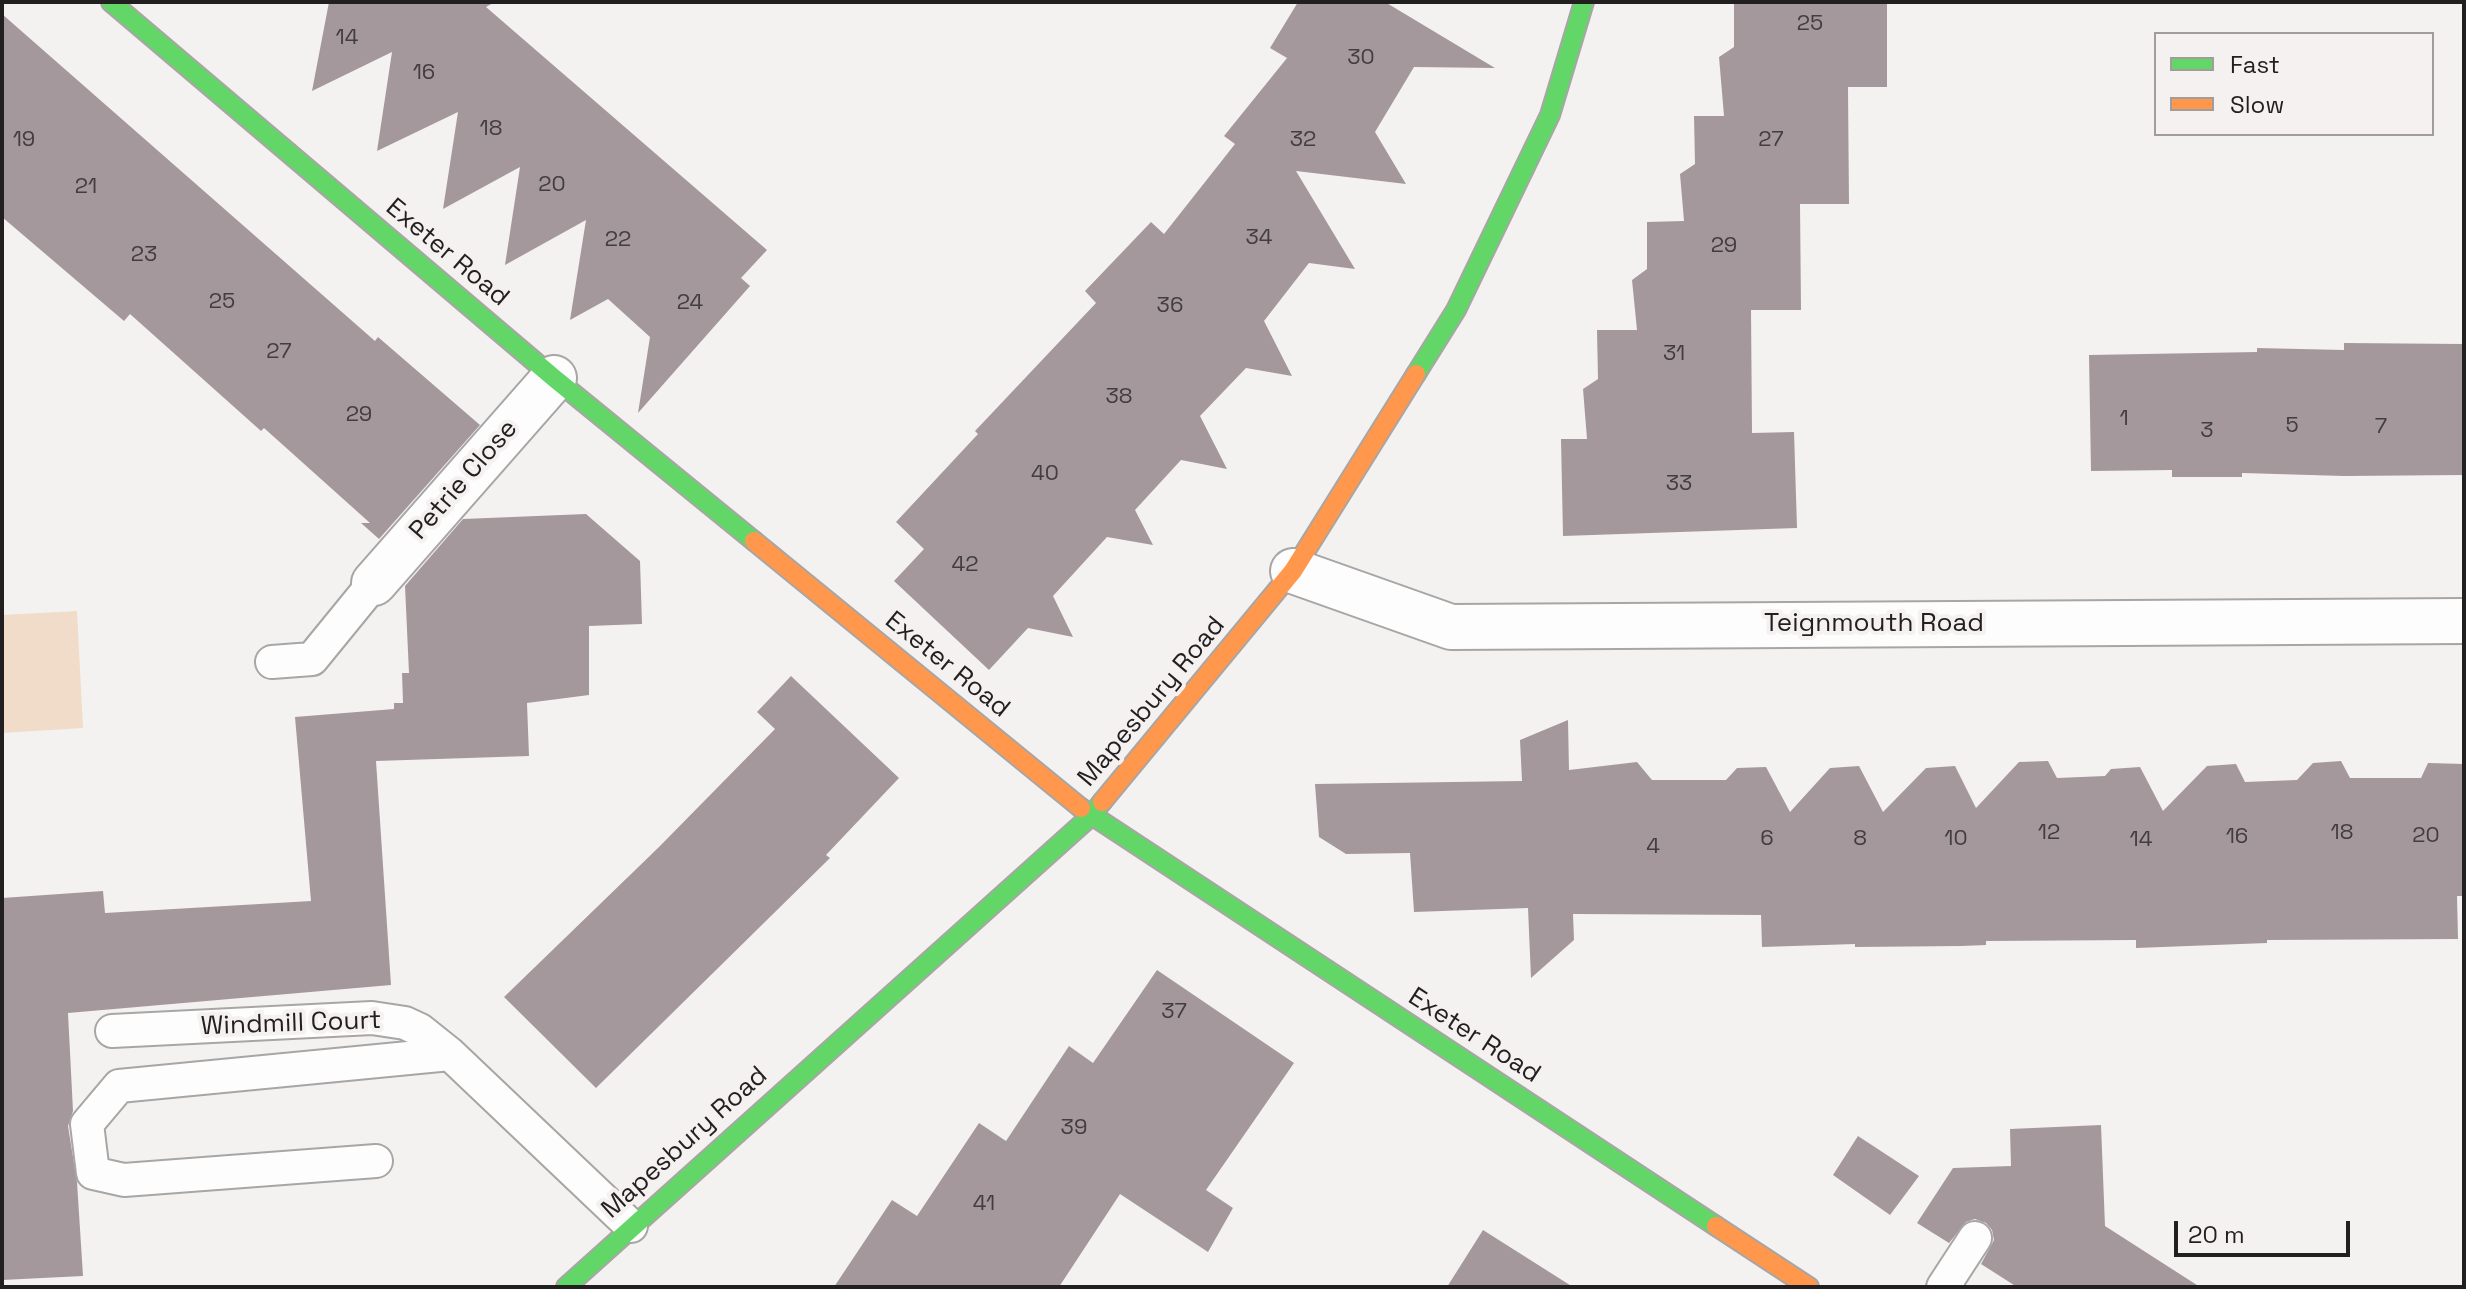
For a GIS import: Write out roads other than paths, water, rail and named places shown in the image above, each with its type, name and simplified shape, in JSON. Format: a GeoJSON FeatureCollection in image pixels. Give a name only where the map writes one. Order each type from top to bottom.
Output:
{"type":"FeatureCollection","features":[{"type":"Feature","properties":{"kind":"street","name":"Exeter Road"},"geometry":{"type":"LineString","coordinates":[[111,2],[554,378],[1091,816],[1809,1287]]}},
{"type":"Feature","properties":{"kind":"street","name":"Mapesbury Road"},"geometry":{"type":"LineString","coordinates":[[566,1287],[1091,816],[1293,571],[1456,310],[1550,115],[1584,2]]}},
{"type":"Feature","properties":{"kind":"street","name":"Petrie Close"},"geometry":{"type":"LineString","coordinates":[[374,583],[554,378]]}},
{"type":"Feature","properties":{"kind":"street","name":"Teignmouth Road"},"geometry":{"type":"LineString","coordinates":[[1293,571],[1451,627],[2464,621]]}},
{"type":"Feature","properties":{"kind":"lane"},"geometry":{"type":"LineString","coordinates":[[272,662],[312,659],[374,583]]}},
{"type":"Feature","properties":{"kind":"lane","name":"Windmill Court"},"geometry":{"type":"LineString","coordinates":[[112,1031],[372,1018],[405,1023],[420,1030],[450,1054],[631,1226]]}},
{"type":"Feature","properties":{"kind":"lane"},"geometry":{"type":"LineString","coordinates":[[376,1161],[124,1180],[93,1173],[87,1124],[119,1086],[450,1054]]}},
{"type":"Feature","properties":{"kind":"lane"},"geometry":{"type":"LineString","coordinates":[[1943,1287],[1975,1238]]}}]}
